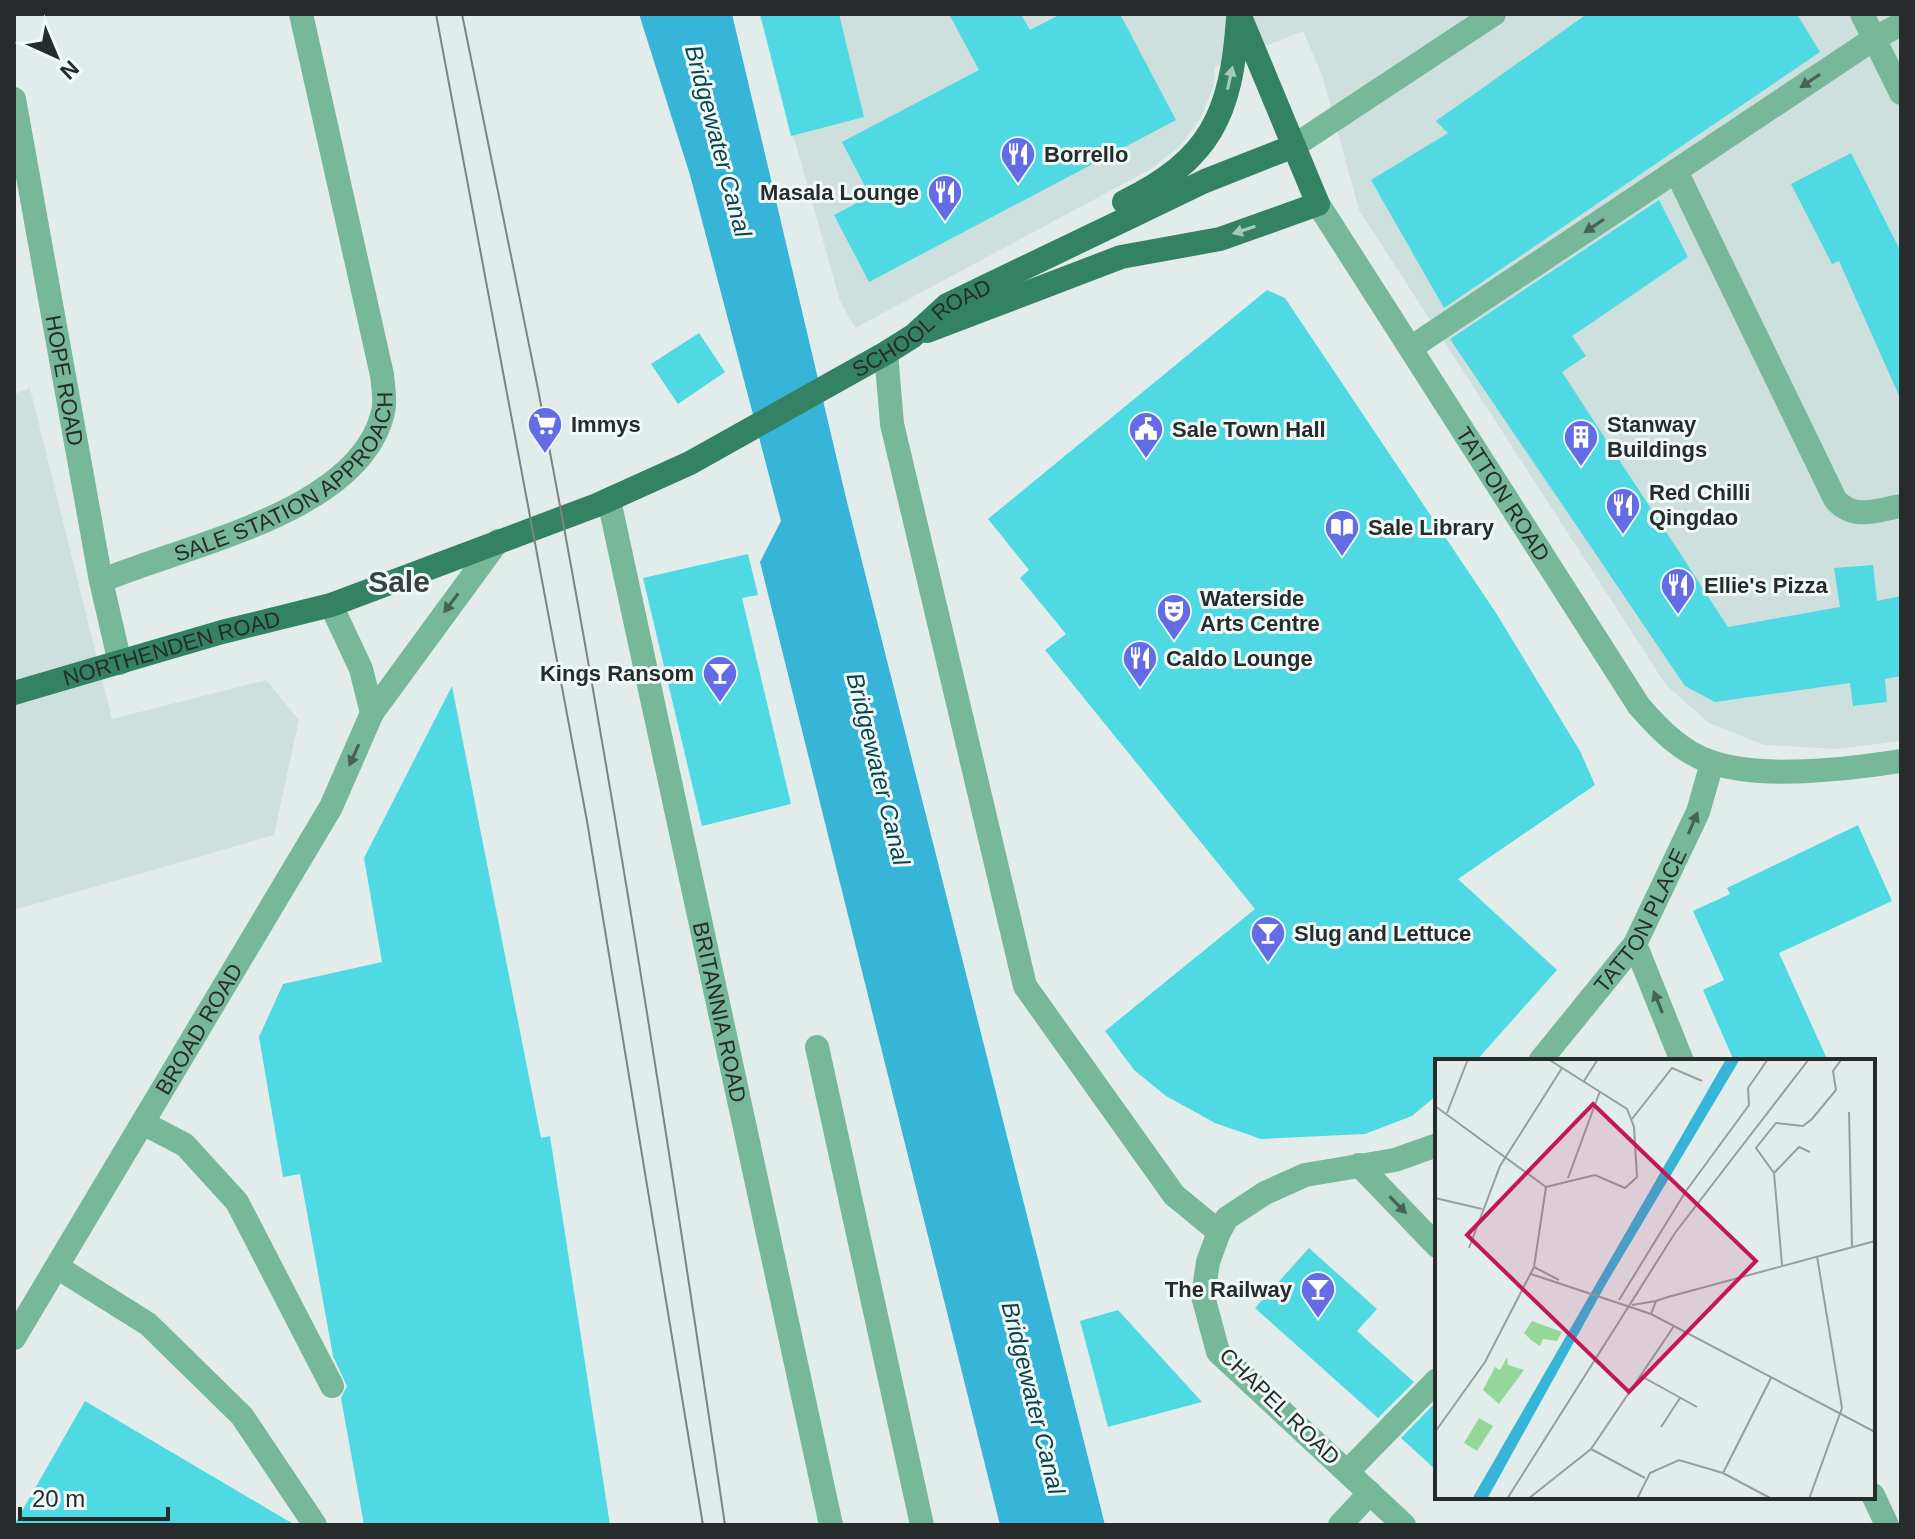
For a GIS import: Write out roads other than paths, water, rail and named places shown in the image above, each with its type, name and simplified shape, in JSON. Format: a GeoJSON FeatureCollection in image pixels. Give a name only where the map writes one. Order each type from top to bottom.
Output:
{"type":"FeatureCollection","features":[{"type":"Feature","properties":{"kind":"main road"},"geometry":{"type":"LineString","coordinates":[[913,336],[1121,257],[1220,239],[1318,204],[1239,14]]}},
{"type":"Feature","properties":{"kind":"main road"},"geometry":{"type":"LineString","coordinates":[[947,305],[987,269],[1148,190],[1196,156],[1228,92],[1239,14]]}},
{"type":"Feature","properties":{"kind":"main road","name":"SCHOOL ROAD"},"geometry":{"type":"LineString","coordinates":[[331,605],[603,502],[690,463],[886,353],[913,336],[947,305],[1205,181],[1294,146]]}},
{"type":"Feature","properties":{"kind":"main road","name":"NORTHENDEN ROAD"},"geometry":{"type":"LineString","coordinates":[[14,693],[222,632],[331,605]]}},
{"type":"Feature","properties":{"kind":"street","name":"SALE STATION APPROACH"},"geometry":{"type":"LineString","coordinates":[[101,581],[276,514],[314,495],[356,464],[373,438],[384,410],[382,375],[301,14]]}},
{"type":"Feature","properties":{"kind":"street","name":"SCHOOL ROAD"},"geometry":{"type":"LineString","coordinates":[[1294,146],[1494,14]]}},
{"type":"Feature","properties":{"kind":"street"},"geometry":{"type":"LineString","coordinates":[[1862,14],[1901,93]]}},
{"type":"Feature","properties":{"kind":"street"},"geometry":{"type":"LineString","coordinates":[[1412,347],[1875,38],[1901,24]]}},
{"type":"Feature","properties":{"kind":"street","name":"HOPE ROAD"},"geometry":{"type":"LineString","coordinates":[[14,99],[20,164],[101,581],[120,663]]}},
{"type":"Feature","properties":{"kind":"street"},"geometry":{"type":"LineString","coordinates":[[1676,171],[1835,499],[1843,508],[1856,514],[1901,506]]}},
{"type":"Feature","properties":{"kind":"street","name":"TATTON ROAD"},"geometry":{"type":"LineString","coordinates":[[1318,204],[1639,706],[1661,731],[1712,763]]}},
{"type":"Feature","properties":{"kind":"street"},"geometry":{"type":"LineString","coordinates":[[886,353],[892,424],[1025,986],[1174,1195],[1219,1232]]}},
{"type":"Feature","properties":{"kind":"street","name":"BRITANNIA ROAD"},"geometry":{"type":"LineString","coordinates":[[603,502],[831,1525]]}},
{"type":"Feature","properties":{"kind":"street","name":"BROAD ROAD"},"geometry":{"type":"LineString","coordinates":[[14,1338],[331,807],[372,713],[498,541]]}},
{"type":"Feature","properties":{"kind":"street"},"geometry":{"type":"LineString","coordinates":[[331,605],[361,669],[372,713]]}},
{"type":"Feature","properties":{"kind":"street"},"geometry":{"type":"LineString","coordinates":[[1712,763],[1775,771],[1833,771],[1901,761]]}},
{"type":"Feature","properties":{"kind":"street","name":"TATTON PLACE"},"geometry":{"type":"LineString","coordinates":[[1542,1059],[1635,944],[1658,902],[1698,812],[1712,763]]}},
{"type":"Feature","properties":{"kind":"street"},"geometry":{"type":"LineString","coordinates":[[1635,944],[1681,1059]]}},
{"type":"Feature","properties":{"kind":"street"},"geometry":{"type":"LineString","coordinates":[[817,1047],[922,1525]]}},
{"type":"Feature","properties":{"kind":"street"},"geometry":{"type":"LineString","coordinates":[[143,1123],[185,1145],[237,1202],[332,1386]]}},
{"type":"Feature","properties":{"kind":"street"},"geometry":{"type":"LineString","coordinates":[[1359,1165],[1395,1160],[1435,1146]]}},
{"type":"Feature","properties":{"kind":"street"},"geometry":{"type":"LineString","coordinates":[[1359,1165],[1435,1244]]}},
{"type":"Feature","properties":{"kind":"street","name":"CHAPEL ROAD"},"geometry":{"type":"LineString","coordinates":[[1359,1165],[1305,1175],[1265,1193],[1227,1218],[1208,1262],[1203,1296],[1218,1352],[1404,1525]]}},
{"type":"Feature","properties":{"kind":"street"},"geometry":{"type":"LineString","coordinates":[[57,1267],[148,1324],[242,1416],[315,1525]]}},
{"type":"Feature","properties":{"kind":"street"},"geometry":{"type":"LineString","coordinates":[[1348,1471],[1435,1382]]}},
{"type":"Feature","properties":{"kind":"street"},"geometry":{"type":"LineString","coordinates":[[1340,1525],[1370,1493]]}},
{"type":"Feature","properties":{"kind":"street"},"geometry":{"type":"LineString","coordinates":[[1875,1499],[1887,1525]]}},
{"type":"Feature","properties":{"kind":"water","name":"Bridgewater Canal"},"geometry":{"type":"Polygon","coordinates":[[[639,14],[732,14],[847,502],[1105,1525],[1000,1525],[760,562],[781,521],[690,175],[639,14]]]}},
{"type":"Feature","properties":{"kind":"tram line"},"geometry":{"type":"LineString","coordinates":[[436,14],[587,821],[703,1525]]}},
{"type":"Feature","properties":{"kind":"tram line"},"geometry":{"type":"LineString","coordinates":[[462,14],[537,384],[614,811],[725,1525]]}},
{"type":"Feature","properties":{"kind":"place","name":"Borrello"},"geometry":{"type":"Point","coordinates":[1018,185]}},
{"type":"Feature","properties":{"kind":"place","name":"Masala Lounge"},"geometry":{"type":"Point","coordinates":[945,223]}},
{"type":"Feature","properties":{"kind":"place","name":"Immys"},"geometry":{"type":"Point","coordinates":[545,455]}},
{"type":"Feature","properties":{"kind":"place","name":"Sale Town Hall"},"geometry":{"type":"Point","coordinates":[1146,460]}},
{"type":"Feature","properties":{"kind":"place","name":"Stanway Buildings"},"geometry":{"type":"Point","coordinates":[1581,468]}},
{"type":"Feature","properties":{"kind":"place","name":"Red Chilli Qingdao"},"geometry":{"type":"Point","coordinates":[1623,536]}},
{"type":"Feature","properties":{"kind":"place","name":"Sale Library"},"geometry":{"type":"Point","coordinates":[1342,558]}},
{"type":"Feature","properties":{"kind":"place","name":"Ellie's Pizza"},"geometry":{"type":"Point","coordinates":[1678,616]}},
{"type":"Feature","properties":{"kind":"place","name":"Waterside Arts Centre"},"geometry":{"type":"Point","coordinates":[1174,642]}},
{"type":"Feature","properties":{"kind":"place","name":"Caldo Lounge"},"geometry":{"type":"Point","coordinates":[1140,689]}},
{"type":"Feature","properties":{"kind":"place","name":"Kings Ransom"},"geometry":{"type":"Point","coordinates":[720,704]}},
{"type":"Feature","properties":{"kind":"place","name":"Slug and Lettuce"},"geometry":{"type":"Point","coordinates":[1268,964]}},
{"type":"Feature","properties":{"kind":"place","name":"The Railway"},"geometry":{"type":"Point","coordinates":[1318,1320]}},
{"type":"Feature","properties":{"kind":"district","name":"Sale"},"geometry":{"type":"Point","coordinates":[399,582]}}]}
